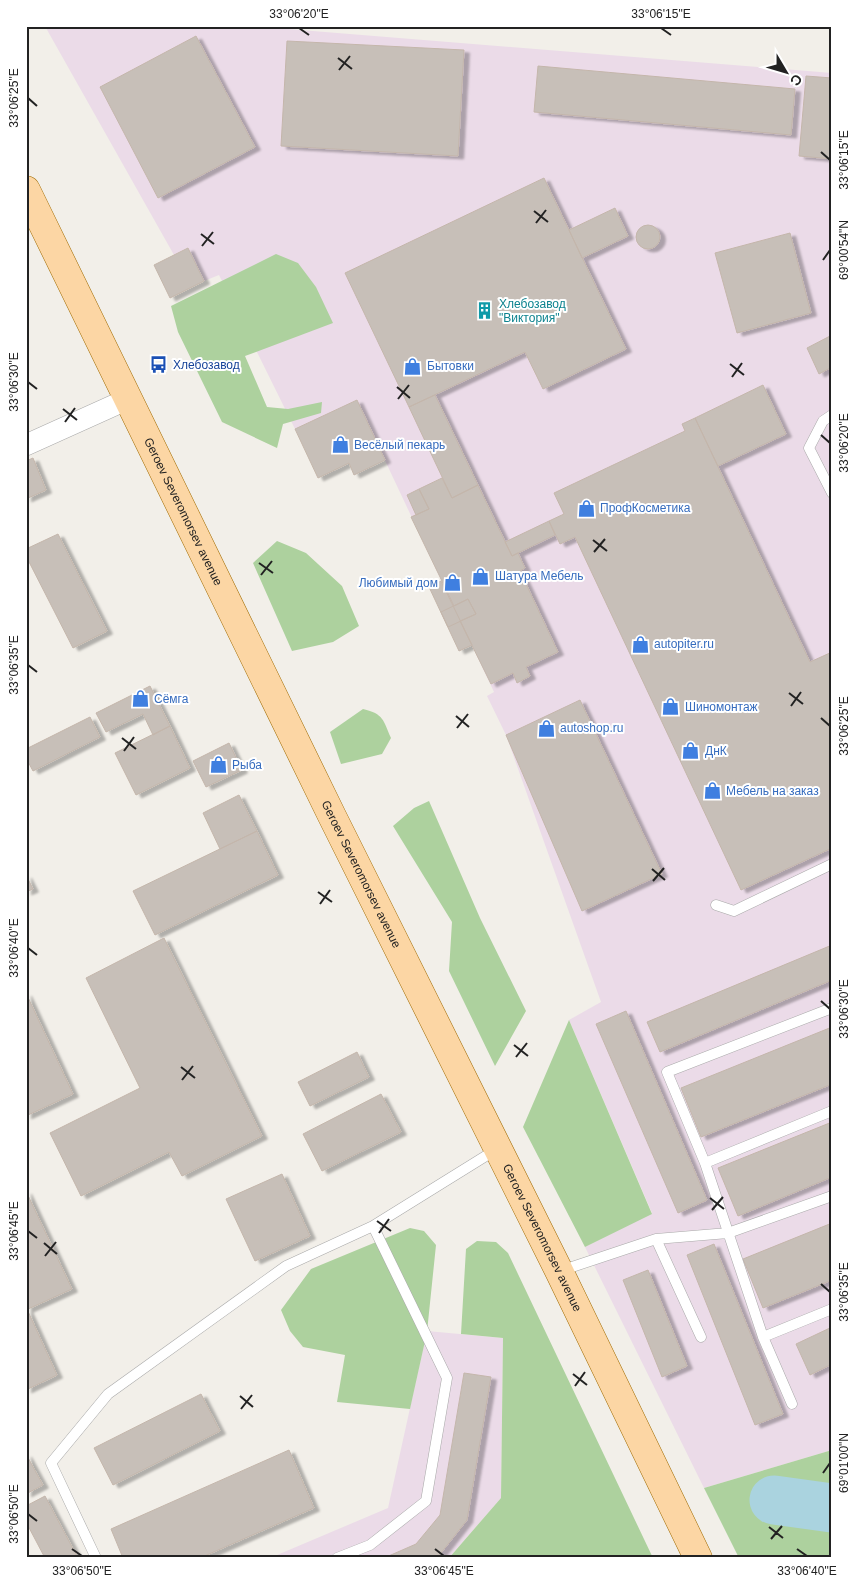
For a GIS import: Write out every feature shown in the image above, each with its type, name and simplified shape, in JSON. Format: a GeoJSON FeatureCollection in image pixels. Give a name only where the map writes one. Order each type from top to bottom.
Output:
{"type":"FeatureCollection","features":[{"type":"Feature","properties":{"kind":"main road","name":"Geroev Severomorsev avenue"},"geometry":{"type":"LineString","coordinates":[[26,190],[497,1150],[559,1271],[698,1558]]}},
{"type":"Feature","properties":{"kind":"street"},"geometry":{"type":"LineString","coordinates":[[26,445],[128,399]]}},
{"type":"Feature","properties":{"kind":"lane"},"geometry":{"type":"LineString","coordinates":[[832,415],[823,421],[809,448],[832,493]]}},
{"type":"Feature","properties":{"kind":"lane"},"geometry":{"type":"LineString","coordinates":[[716,905],[734,911],[832,864]]}},
{"type":"Feature","properties":{"kind":"lane"},"geometry":{"type":"LineString","coordinates":[[792,1404],[763,1337],[705,1163],[667,1072],[832,1008]]}},
{"type":"Feature","properties":{"kind":"lane"},"geometry":{"type":"LineString","coordinates":[[705,1163],[832,1111]]}},
{"type":"Feature","properties":{"kind":"lane"},"geometry":{"type":"LineString","coordinates":[[96,1558],[51,1463],[108,1394],[286,1266],[373,1226],[497,1150]]}},
{"type":"Feature","properties":{"kind":"lane"},"geometry":{"type":"LineString","coordinates":[[559,1271],[656,1239],[728,1233],[832,1196]]}},
{"type":"Feature","properties":{"kind":"lane"},"geometry":{"type":"LineString","coordinates":[[337,1558],[370,1545],[426,1501],[447,1378],[373,1226]]}},
{"type":"Feature","properties":{"kind":"lane"},"geometry":{"type":"LineString","coordinates":[[656,1239],[701,1337]]}},
{"type":"Feature","properties":{"kind":"lane"},"geometry":{"type":"LineString","coordinates":[[763,1337],[832,1309]]}},
{"type":"Feature","properties":{"kind":"shaded area","name":"Хлебозавод \"Виктория\""},"geometry":{"type":"Polygon","coordinates":[[[47,26],[250,26],[832,73],[832,1450],[704,1488],[585,1247],[652,1213],[569,1020],[601,1002],[506,735],[487,696],[494,692],[357,401],[295,429],[219,275],[204,281],[188,248],[174,255],[46,28],[47,26]]]}},
{"type":"Feature","properties":{"kind":"shaded area"},"geometry":{"type":"Polygon","coordinates":[[[427,1331],[503,1338],[501,1498],[449,1558],[270,1558],[388,1508],[427,1331]]]}},
{"type":"Feature","properties":{"kind":"green space"},"geometry":{"type":"Polygon","coordinates":[[[276,254],[298,263],[316,287],[333,323],[245,356],[267,407],[288,409],[322,402],[321,413],[283,424],[277,448],[222,422],[178,332],[171,306],[276,254]]]}},
{"type":"Feature","properties":{"kind":"green space"},"geometry":{"type":"Polygon","coordinates":[[[277,541],[306,553],[342,586],[359,626],[333,642],[292,651],[253,563],[277,541]]]}},
{"type":"Feature","properties":{"kind":"green space"},"geometry":{"type":"Polygon","coordinates":[[[363,709],[375,713],[382,719],[391,738],[382,754],[341,764],[330,732],[363,709]]]}},
{"type":"Feature","properties":{"kind":"green space"},"geometry":{"type":"Polygon","coordinates":[[[429,801],[480,918],[526,1011],[495,1066],[449,971],[452,922],[393,826],[414,808],[429,801]]]}},
{"type":"Feature","properties":{"kind":"green space"},"geometry":{"type":"Polygon","coordinates":[[[569,1020],[652,1214],[585,1247],[523,1127],[569,1020]]]}},
{"type":"Feature","properties":{"kind":"green space"},"geometry":{"type":"Polygon","coordinates":[[[410,1228],[424,1231],[436,1245],[427,1332],[410,1409],[337,1402],[345,1355],[303,1347],[290,1331],[281,1310],[311,1269],[410,1228]]]}},
{"type":"Feature","properties":{"kind":"green space"},"geometry":{"type":"Polygon","coordinates":[[[477,1241],[496,1242],[508,1253],[653,1558],[449,1558],[501,1498],[503,1338],[461,1334],[466,1249],[477,1241]]]}},
{"type":"Feature","properties":{"kind":"green space"},"geometry":{"type":"Polygon","coordinates":[[[832,1450],[832,1558],[739,1558],[704,1488],[832,1450]]]}},
{"type":"Feature","properties":{"kind":"building"},"geometry":{"type":"Polygon","coordinates":[[[196,36],[255,147],[158,198],[100,87],[196,36]]]}},
{"type":"Feature","properties":{"kind":"building"},"geometry":{"type":"Polygon","coordinates":[[[287,41],[464,50],[458,156],[281,146],[287,41]]]}},
{"type":"Feature","properties":{"kind":"building"},"geometry":{"type":"Polygon","coordinates":[[[538,66],[795,89],[791,135],[534,112],[538,66]]]}},
{"type":"Feature","properties":{"kind":"building"},"geometry":{"type":"Polygon","coordinates":[[[806,76],[832,78],[832,159],[799,156],[806,76]]]}},
{"type":"Feature","properties":{"kind":"building","name":"Хлебозавод \"Виктория\""},"geometry":{"type":"Polygon","coordinates":[[[544,178],[626,349],[543,389],[525,352],[409,407],[345,273],[544,178]]]}},
{"type":"Feature","properties":{"kind":"building"},"geometry":{"type":"Polygon","coordinates":[[[615,208],[628,236],[582,258],[569,230],[615,208]]]}},
{"type":"Feature","properties":{"kind":"building"},"geometry":{"type":"Polygon","coordinates":[[[648,225],[653,226],[659,232],[659,242],[653,248],[648,249],[643,248],[637,242],[636,237],[637,232],[643,226],[648,225]]]}},
{"type":"Feature","properties":{"kind":"building"},"geometry":{"type":"Polygon","coordinates":[[[790,233],[811,313],[737,333],[715,253],[790,233]]]}},
{"type":"Feature","properties":{"kind":"building"},"geometry":{"type":"Polygon","coordinates":[[[188,248],[204,281],[170,298],[154,265],[188,248]]]}},
{"type":"Feature","properties":{"kind":"building"},"geometry":{"type":"Polygon","coordinates":[[[832,335],[832,367],[819,374],[807,348],[832,335]]]}},
{"type":"Feature","properties":{"kind":"building"},"geometry":{"type":"Polygon","coordinates":[[[763,385],[786,434],[718,466],[695,418],[763,385]]]}},
{"type":"Feature","properties":{"kind":"building"},"geometry":{"type":"Polygon","coordinates":[[[435,395],[478,485],[452,498],[409,407],[435,395]]]}},
{"type":"Feature","properties":{"kind":"building","name":"Весёлый пекарь"},"geometry":{"type":"Polygon","coordinates":[[[357,400],[385,460],[354,475],[349,463],[318,478],[295,429],[357,400]]]}},
{"type":"Feature","properties":{"kind":"building"},"geometry":{"type":"Polygon","coordinates":[[[695,418],[810,662],[832,652],[832,848],[741,890],[575,537],[560,544],[549,521],[564,514],[554,493],[685,431],[682,424],[695,418]]]}},
{"type":"Feature","properties":{"kind":"building"},"geometry":{"type":"Polygon","coordinates":[[[33,458],[46,490],[26,499],[26,461],[33,458]]]}},
{"type":"Feature","properties":{"kind":"building","name":"Шатура Мебель"},"geometry":{"type":"Polygon","coordinates":[[[442,478],[452,498],[478,485],[512,556],[518,553],[525,568],[520,571],[558,652],[526,667],[530,676],[517,683],[513,673],[491,684],[460,621],[476,614],[468,599],[454,606],[411,517],[429,509],[419,489],[442,478]]]}},
{"type":"Feature","properties":{"kind":"building"},"geometry":{"type":"Polygon","coordinates":[[[419,489],[429,509],[416,515],[407,495],[419,489]]]}},
{"type":"Feature","properties":{"kind":"building"},"geometry":{"type":"Polygon","coordinates":[[[549,521],[555,535],[512,556],[505,542],[549,521]]]}},
{"type":"Feature","properties":{"kind":"building"},"geometry":{"type":"Polygon","coordinates":[[[58,534],[107,631],[73,648],[26,556],[26,549],[58,534]]]}},
{"type":"Feature","properties":{"kind":"building"},"geometry":{"type":"Polygon","coordinates":[[[441,581],[472,645],[459,651],[429,587],[441,581]]]}},
{"type":"Feature","properties":{"kind":"building"},"geometry":{"type":"Polygon","coordinates":[[[468,599],[476,614],[448,627],[441,612],[468,599]]]}},
{"type":"Feature","properties":{"kind":"building","name":"Сёмга"},"geometry":{"type":"Polygon","coordinates":[[[150,686],[170,726],[153,735],[143,714],[106,732],[96,713],[150,686]]]}},
{"type":"Feature","properties":{"kind":"building"},"geometry":{"type":"Polygon","coordinates":[[[580,700],[662,874],[582,911],[506,735],[580,700]]]}},
{"type":"Feature","properties":{"kind":"building"},"geometry":{"type":"Polygon","coordinates":[[[90,717],[100,737],[33,771],[26,758],[26,749],[90,717]]]}},
{"type":"Feature","properties":{"kind":"building"},"geometry":{"type":"Polygon","coordinates":[[[170,726],[190,768],[136,795],[115,753],[170,726]]]}},
{"type":"Feature","properties":{"kind":"building","name":"Рыба"},"geometry":{"type":"Polygon","coordinates":[[[229,743],[242,770],[206,787],[193,761],[229,743]]]}},
{"type":"Feature","properties":{"kind":"building"},"geometry":{"type":"Polygon","coordinates":[[[239,795],[257,831],[220,849],[203,813],[239,795]]]}},
{"type":"Feature","properties":{"kind":"building"},"geometry":{"type":"Polygon","coordinates":[[[257,831],[278,875],[155,935],[133,891],[257,831]]]}},
{"type":"Feature","properties":{"kind":"building"},"geometry":{"type":"Polygon","coordinates":[[[26,875],[33,889],[26,892],[26,875]]]}},
{"type":"Feature","properties":{"kind":"building"},"geometry":{"type":"Polygon","coordinates":[[[164,938],[262,1136],[182,1176],[169,1152],[81,1196],[50,1133],[140,1088],[86,978],[164,938]]]}},
{"type":"Feature","properties":{"kind":"building"},"geometry":{"type":"Polygon","coordinates":[[[832,945],[832,980],[660,1052],[647,1022],[832,945]]]}},
{"type":"Feature","properties":{"kind":"building"},"geometry":{"type":"Polygon","coordinates":[[[26,993],[73,1094],[26,1116],[26,993]]]}},
{"type":"Feature","properties":{"kind":"building"},"geometry":{"type":"Polygon","coordinates":[[[626,1011],[707,1200],[678,1213],[596,1024],[626,1011]]]}},
{"type":"Feature","properties":{"kind":"building"},"geometry":{"type":"Polygon","coordinates":[[[832,1027],[832,1084],[701,1137],[681,1088],[832,1027]]]}},
{"type":"Feature","properties":{"kind":"building"},"geometry":{"type":"Polygon","coordinates":[[[357,1052],[369,1077],[310,1106],[298,1082],[357,1052]]]}},
{"type":"Feature","properties":{"kind":"building"},"geometry":{"type":"Polygon","coordinates":[[[381,1094],[401,1132],[322,1171],[303,1134],[381,1094]]]}},
{"type":"Feature","properties":{"kind":"building"},"geometry":{"type":"Polygon","coordinates":[[[832,1122],[832,1177],[738,1216],[718,1168],[832,1122]]]}},
{"type":"Feature","properties":{"kind":"building"},"geometry":{"type":"Polygon","coordinates":[[[282,1174],[310,1236],[255,1261],[226,1199],[282,1174]]]}},
{"type":"Feature","properties":{"kind":"building"},"geometry":{"type":"Polygon","coordinates":[[[26,1191],[72,1289],[26,1310],[26,1191]]]}},
{"type":"Feature","properties":{"kind":"building"},"geometry":{"type":"Polygon","coordinates":[[[832,1223],[832,1280],[763,1308],[743,1259],[832,1223]]]}},
{"type":"Feature","properties":{"kind":"building"},"geometry":{"type":"Polygon","coordinates":[[[714,1244],[783,1414],[755,1425],[687,1255],[714,1244]]]}},
{"type":"Feature","properties":{"kind":"building"},"geometry":{"type":"Polygon","coordinates":[[[648,1270],[687,1366],[662,1377],[623,1280],[648,1270]]]}},
{"type":"Feature","properties":{"kind":"building"},"geometry":{"type":"Polygon","coordinates":[[[26,1310],[57,1375],[26,1390],[26,1310]]]}},
{"type":"Feature","properties":{"kind":"building"},"geometry":{"type":"Polygon","coordinates":[[[832,1327],[832,1364],[810,1375],[796,1344],[832,1327]]]}},
{"type":"Feature","properties":{"kind":"building"},"geometry":{"type":"Polygon","coordinates":[[[464,1373],[491,1377],[467,1520],[437,1558],[384,1558],[416,1544],[440,1515],[464,1373]]]}},
{"type":"Feature","properties":{"kind":"building"},"geometry":{"type":"Polygon","coordinates":[[[201,1394],[220,1431],[113,1485],[94,1448],[201,1394]]]}},
{"type":"Feature","properties":{"kind":"building"},"geometry":{"type":"Polygon","coordinates":[[[289,1450],[314,1508],[200,1558],[123,1558],[111,1529],[289,1450]]]}},
{"type":"Feature","properties":{"kind":"building"},"geometry":{"type":"Polygon","coordinates":[[[26,1454],[43,1485],[26,1494],[26,1454]]]}},
{"type":"Feature","properties":{"kind":"building"},"geometry":{"type":"Polygon","coordinates":[[[45,1496],[78,1558],[45,1558],[26,1522],[26,1506],[45,1496]]]}},
{"type":"Feature","properties":{"kind":"waterway"},"geometry":{"type":"LineString","coordinates":[[774,1500],[832,1508]]}},
{"type":"Feature","properties":{"kind":"place","name":"Хлебозавод \"Виктория\""},"geometry":{"type":"Point","coordinates":[485,311]}},
{"type":"Feature","properties":{"kind":"place","name":"Хлебозавод"},"geometry":{"type":"Point","coordinates":[159,365]}},
{"type":"Feature","properties":{"kind":"place","name":"Бытовки"},"geometry":{"type":"Point","coordinates":[413,366]}},
{"type":"Feature","properties":{"kind":"place","name":"Весёлый пекарь"},"geometry":{"type":"Point","coordinates":[340,445]}},
{"type":"Feature","properties":{"kind":"place","name":"ПрофКосметика"},"geometry":{"type":"Point","coordinates":[586,508]}},
{"type":"Feature","properties":{"kind":"place","name":"Шатура Мебель"},"geometry":{"type":"Point","coordinates":[481,576]}},
{"type":"Feature","properties":{"kind":"place","name":"Любимый дом"},"geometry":{"type":"Point","coordinates":[452,583]}},
{"type":"Feature","properties":{"kind":"place","name":"autopiter.ru"},"geometry":{"type":"Point","coordinates":[640,644]}},
{"type":"Feature","properties":{"kind":"place","name":"Сёмга"},"geometry":{"type":"Point","coordinates":[140,699]}},
{"type":"Feature","properties":{"kind":"place","name":"Шиномонтаж"},"geometry":{"type":"Point","coordinates":[671,707]}},
{"type":"Feature","properties":{"kind":"place","name":"autoshop.ru"},"geometry":{"type":"Point","coordinates":[546,728]}},
{"type":"Feature","properties":{"kind":"place","name":"ДнК"},"geometry":{"type":"Point","coordinates":[691,751]}},
{"type":"Feature","properties":{"kind":"place","name":"Рыба"},"geometry":{"type":"Point","coordinates":[218,765]}},
{"type":"Feature","properties":{"kind":"place","name":"Мебель на заказ"},"geometry":{"type":"Point","coordinates":[712,791]}}]}
